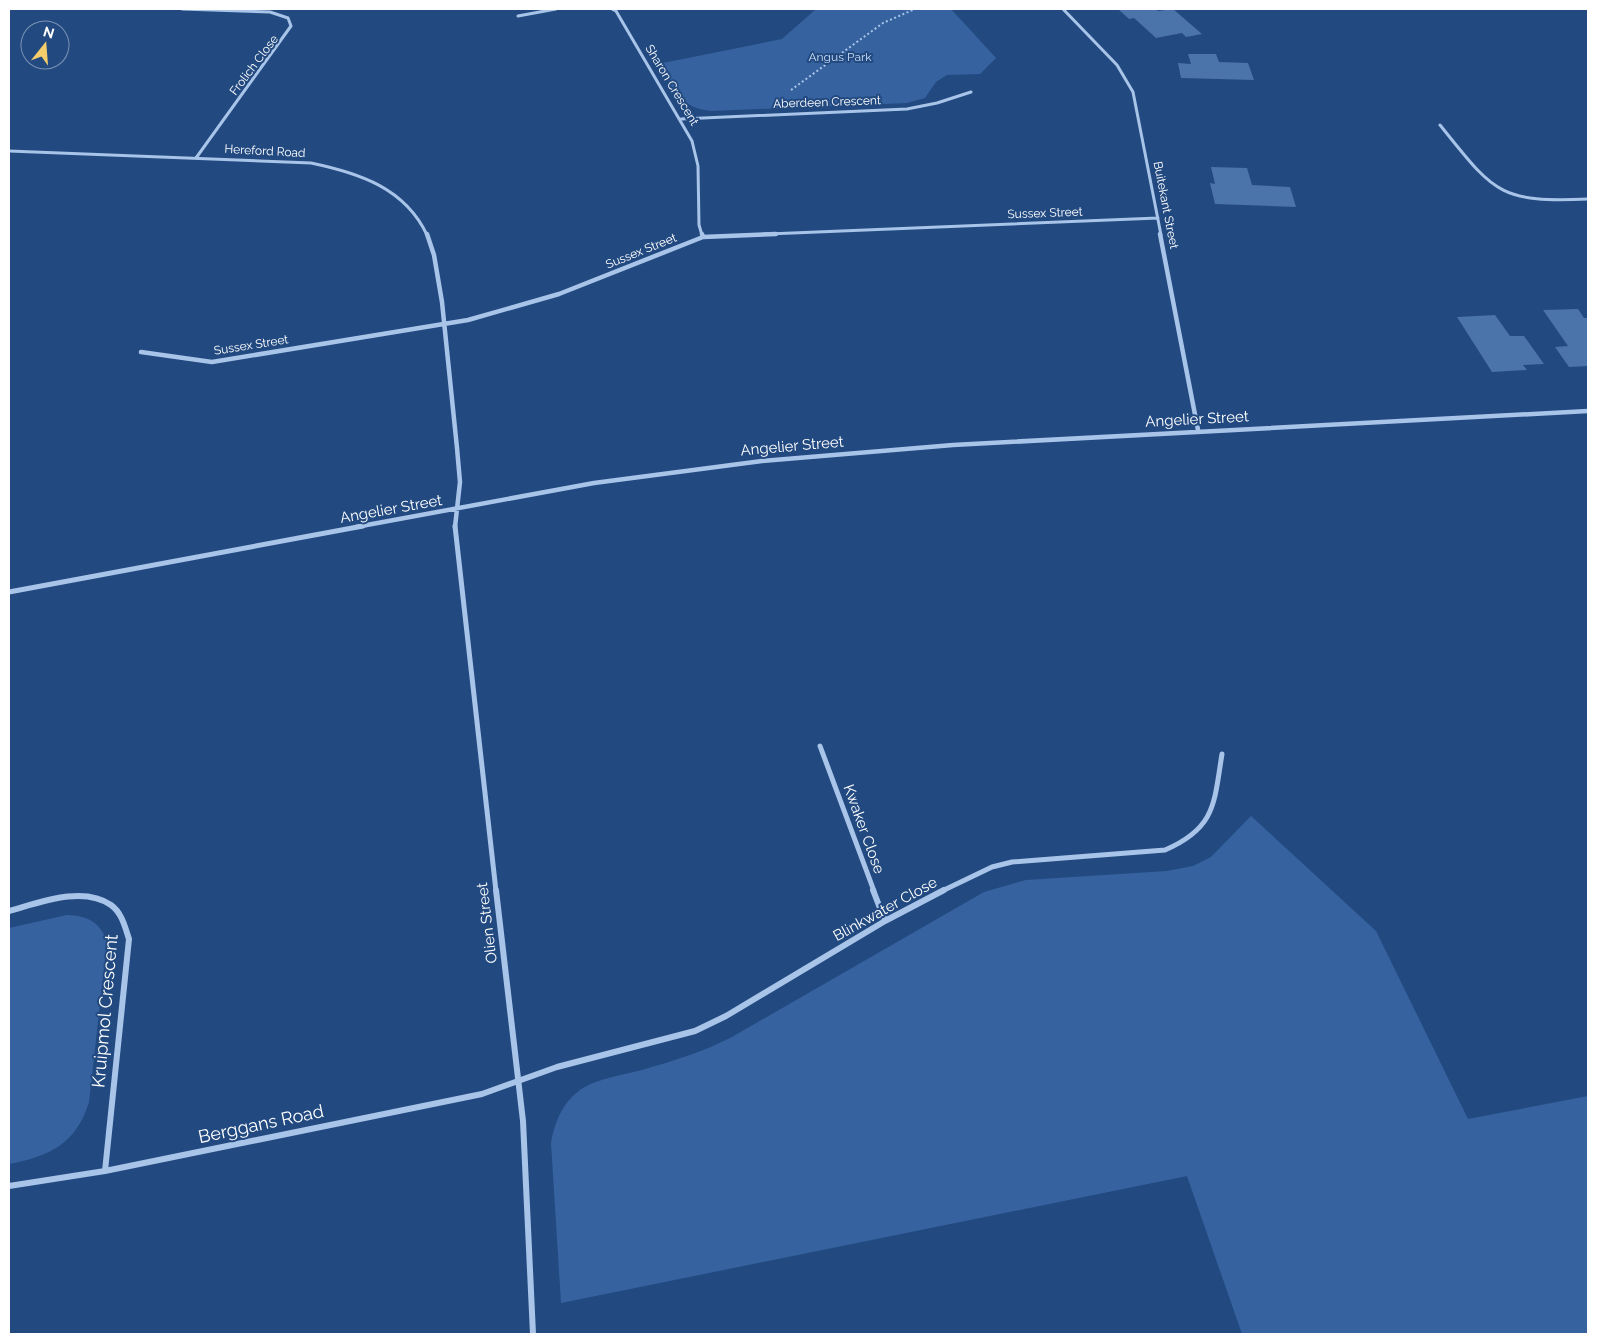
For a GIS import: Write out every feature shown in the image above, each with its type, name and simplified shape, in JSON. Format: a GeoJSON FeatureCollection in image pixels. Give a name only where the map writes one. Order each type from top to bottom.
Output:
{"type":"FeatureCollection","features":[{"type":"Feature","properties":{"kind":"street","name":"Frolich Close"},"geometry":{"type":"LineString","coordinates":[[182,9],[270,12],[288,18],[291,26],[196,158]]}},
{"type":"Feature","properties":{"kind":"street"},"geometry":{"type":"LineString","coordinates":[[518,16],[556,9]]}},
{"type":"Feature","properties":{"kind":"street","name":"Sharon Crescent"},"geometry":{"type":"LineString","coordinates":[[612,9],[616,11],[682,118],[692,141],[698,166],[699,225],[703,237]]}},
{"type":"Feature","properties":{"kind":"street","name":"Buitekant Street"},"geometry":{"type":"LineString","coordinates":[[1063,9],[1117,65],[1133,92],[1198,430]]}},
{"type":"Feature","properties":{"kind":"street","name":"Aberdeen Crescent"},"geometry":{"type":"LineString","coordinates":[[682,118],[907,109],[936,103],[971,92]]}},
{"type":"Feature","properties":{"kind":"street"},"geometry":{"type":"LineString","coordinates":[[1440,125],[1486,179],[1502,191],[1538,200],[1588,199]]}},
{"type":"Feature","properties":{"kind":"street","name":"Hereford Road"},"geometry":{"type":"LineString","coordinates":[[9,151],[311,163],[358,176],[396,196],[419,220],[428,234],[444,324],[460,484],[457,509]]}},
{"type":"Feature","properties":{"kind":"street","name":"Sussex Street"},"geometry":{"type":"LineString","coordinates":[[141,352],[212,362],[444,324],[559,294],[703,237],[1158,218]]}},
{"type":"Feature","properties":{"kind":"street","name":"Angelier Street"},"geometry":{"type":"LineString","coordinates":[[9,592],[594,483],[762,461],[953,445],[1198,430],[1588,411]]}},
{"type":"Feature","properties":{"kind":"street","name":"Olien Street"},"geometry":{"type":"LineString","coordinates":[[457,509],[455,532],[523,1121],[533,1334]]}},
{"type":"Feature","properties":{"kind":"street","name":"Kwaker Close"},"geometry":{"type":"LineString","coordinates":[[820,746],[885,921]]}},
{"type":"Feature","properties":{"kind":"street","name":"Blinkwater Close"},"geometry":{"type":"LineString","coordinates":[[518,1082],[557,1067],[695,1031],[760,997],[885,921],[992,867],[1012,862],[1165,850],[1186,843],[1200,832],[1212,811],[1222,754]]}},
{"type":"Feature","properties":{"kind":"street","name":"Kruipmol Crescent"},"geometry":{"type":"LineString","coordinates":[[9,911],[79,895],[94,897],[108,902],[119,912],[126,924],[129,938],[105,1171]]}},
{"type":"Feature","properties":{"kind":"street","name":"Berggans Road"},"geometry":{"type":"LineString","coordinates":[[9,1186],[105,1171],[482,1094],[518,1082]]}},
{"type":"Feature","properties":{"kind":"path"},"geometry":{"type":"LineString","coordinates":[[756,115],[883,23],[915,9]]}},
{"type":"Feature","properties":{"kind":"green space","name":"Angus Park"},"geometry":{"type":"Polygon","coordinates":[[[816,9],[951,9],[996,58],[980,74],[947,75],[936,82],[925,98],[907,103],[712,111],[692,106],[679,96],[658,64],[782,39],[816,9]]]}},
{"type":"Feature","properties":{"kind":"green space"},"geometry":{"type":"Polygon","coordinates":[[[1251,816],[1376,931],[1468,1119],[1588,1096],[1588,1334],[1242,1334],[1187,1176],[561,1303],[551,1143],[555,1127],[565,1105],[583,1088],[604,1079],[676,1060],[732,1037],[984,892],[1026,880],[1167,871],[1193,866],[1211,857],[1251,816]]]}},
{"type":"Feature","properties":{"kind":"green space"},"geometry":{"type":"Polygon","coordinates":[[[67,915],[86,918],[92,921],[104,934],[107,941],[89,1102],[77,1128],[59,1146],[37,1157],[9,1164],[9,928],[67,915]]]}},
{"type":"Feature","properties":{"kind":"building"},"geometry":{"type":"Polygon","coordinates":[[[1118,9],[1155,9],[1158,11],[1173,9],[1202,34],[1186,37],[1182,33],[1156,38],[1134,18],[1129,19],[1118,9]]]}},
{"type":"Feature","properties":{"kind":"building"},"geometry":{"type":"Polygon","coordinates":[[[1188,54],[1216,54],[1219,62],[1248,63],[1254,80],[1181,78],[1178,63],[1191,64],[1188,54]]]}},
{"type":"Feature","properties":{"kind":"building"},"geometry":{"type":"Polygon","coordinates":[[[1211,167],[1247,168],[1252,185],[1290,187],[1296,207],[1215,204],[1210,183],[1215,184],[1211,167]]]}},
{"type":"Feature","properties":{"kind":"building"},"geometry":{"type":"Polygon","coordinates":[[[1578,309],[1584,318],[1588,318],[1588,366],[1569,367],[1555,347],[1568,346],[1543,310],[1578,309]]]}},
{"type":"Feature","properties":{"kind":"building"},"geometry":{"type":"Polygon","coordinates":[[[1495,315],[1510,336],[1524,336],[1544,364],[1523,365],[1527,370],[1492,372],[1457,317],[1495,315]]]}}]}
